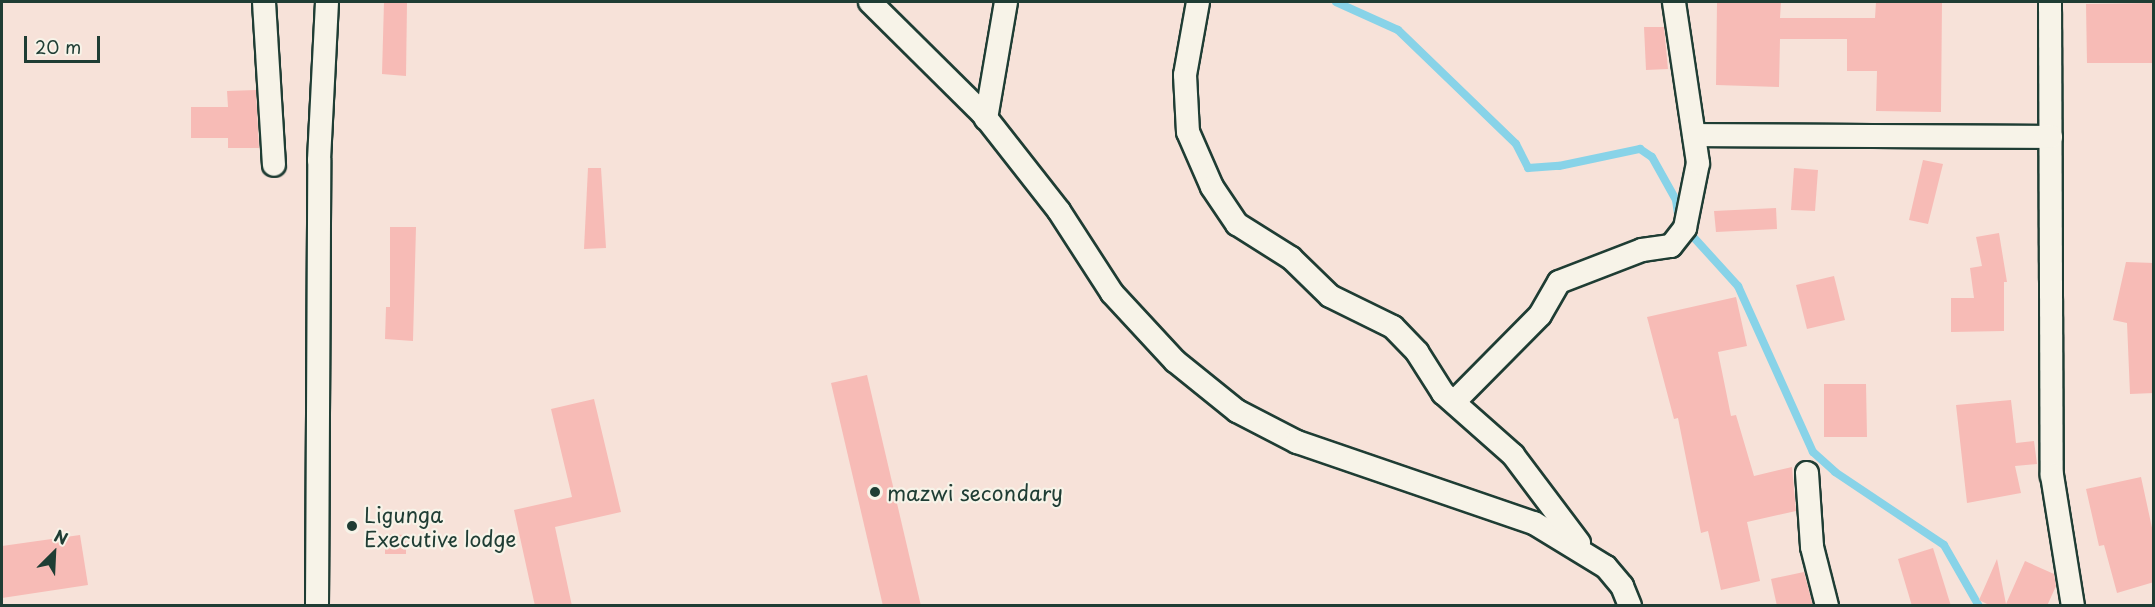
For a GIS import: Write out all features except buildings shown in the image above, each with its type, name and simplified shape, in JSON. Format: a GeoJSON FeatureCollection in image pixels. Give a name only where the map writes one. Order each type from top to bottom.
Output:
{"type":"FeatureCollection","features":[{"type":"Feature","properties":{"kind":"street"},"geometry":{"type":"LineString","coordinates":[[264,2],[274,165]]}},
{"type":"Feature","properties":{"kind":"street"},"geometry":{"type":"LineString","coordinates":[[317,606],[319,160],[327,2]]}},
{"type":"Feature","properties":{"kind":"street"},"geometry":{"type":"LineString","coordinates":[[870,2],[986,119],[1059,211],[1112,293],[1175,361],[1237,411],[1297,442],[1534,523],[1587,553],[1606,567],[1622,585],[1630,606]]}},
{"type":"Feature","properties":{"kind":"street"},"geometry":{"type":"LineString","coordinates":[[986,119],[1006,2]]}},
{"type":"Feature","properties":{"kind":"street"},"geometry":{"type":"LineString","coordinates":[[1198,2],[1185,75],[1188,132],[1212,187],[1238,224],[1291,258],[1330,296],[1393,327],[1454,402],[1513,455],[1587,553]]}},
{"type":"Feature","properties":{"kind":"street"},"geometry":{"type":"LineString","coordinates":[[1454,402],[1540,315],[1559,282],[1570,274],[1642,250],[1671,246],[1678,240],[1692,203],[1698,163],[1674,2]]}},
{"type":"Feature","properties":{"kind":"street"},"geometry":{"type":"LineString","coordinates":[[2050,2],[2052,475],[2073,606]]}},
{"type":"Feature","properties":{"kind":"street"},"geometry":{"type":"LineString","coordinates":[[1694,135],[2051,137]]}},
{"type":"Feature","properties":{"kind":"street"},"geometry":{"type":"LineString","coordinates":[[1807,473],[1812,547],[1827,606]]}},
{"type":"Feature","properties":{"kind":"waterway"},"geometry":{"type":"LineString","coordinates":[[1336,2],[1398,30],[1516,144],[1528,168],[1559,166],[1640,149],[1652,157],[1676,200],[1679,221]]}},
{"type":"Feature","properties":{"kind":"waterway"},"geometry":{"type":"LineString","coordinates":[[1687,230],[1738,286],[1813,452],[1835,472],[1944,545],[1979,606]]}},
{"type":"Feature","properties":{"kind":"place","name":"mazwi secondary"},"geometry":{"type":"Point","coordinates":[875,492]}},
{"type":"Feature","properties":{"kind":"place","name":"Ligunga Executive lodge"},"geometry":{"type":"Point","coordinates":[352,526]}}]}
